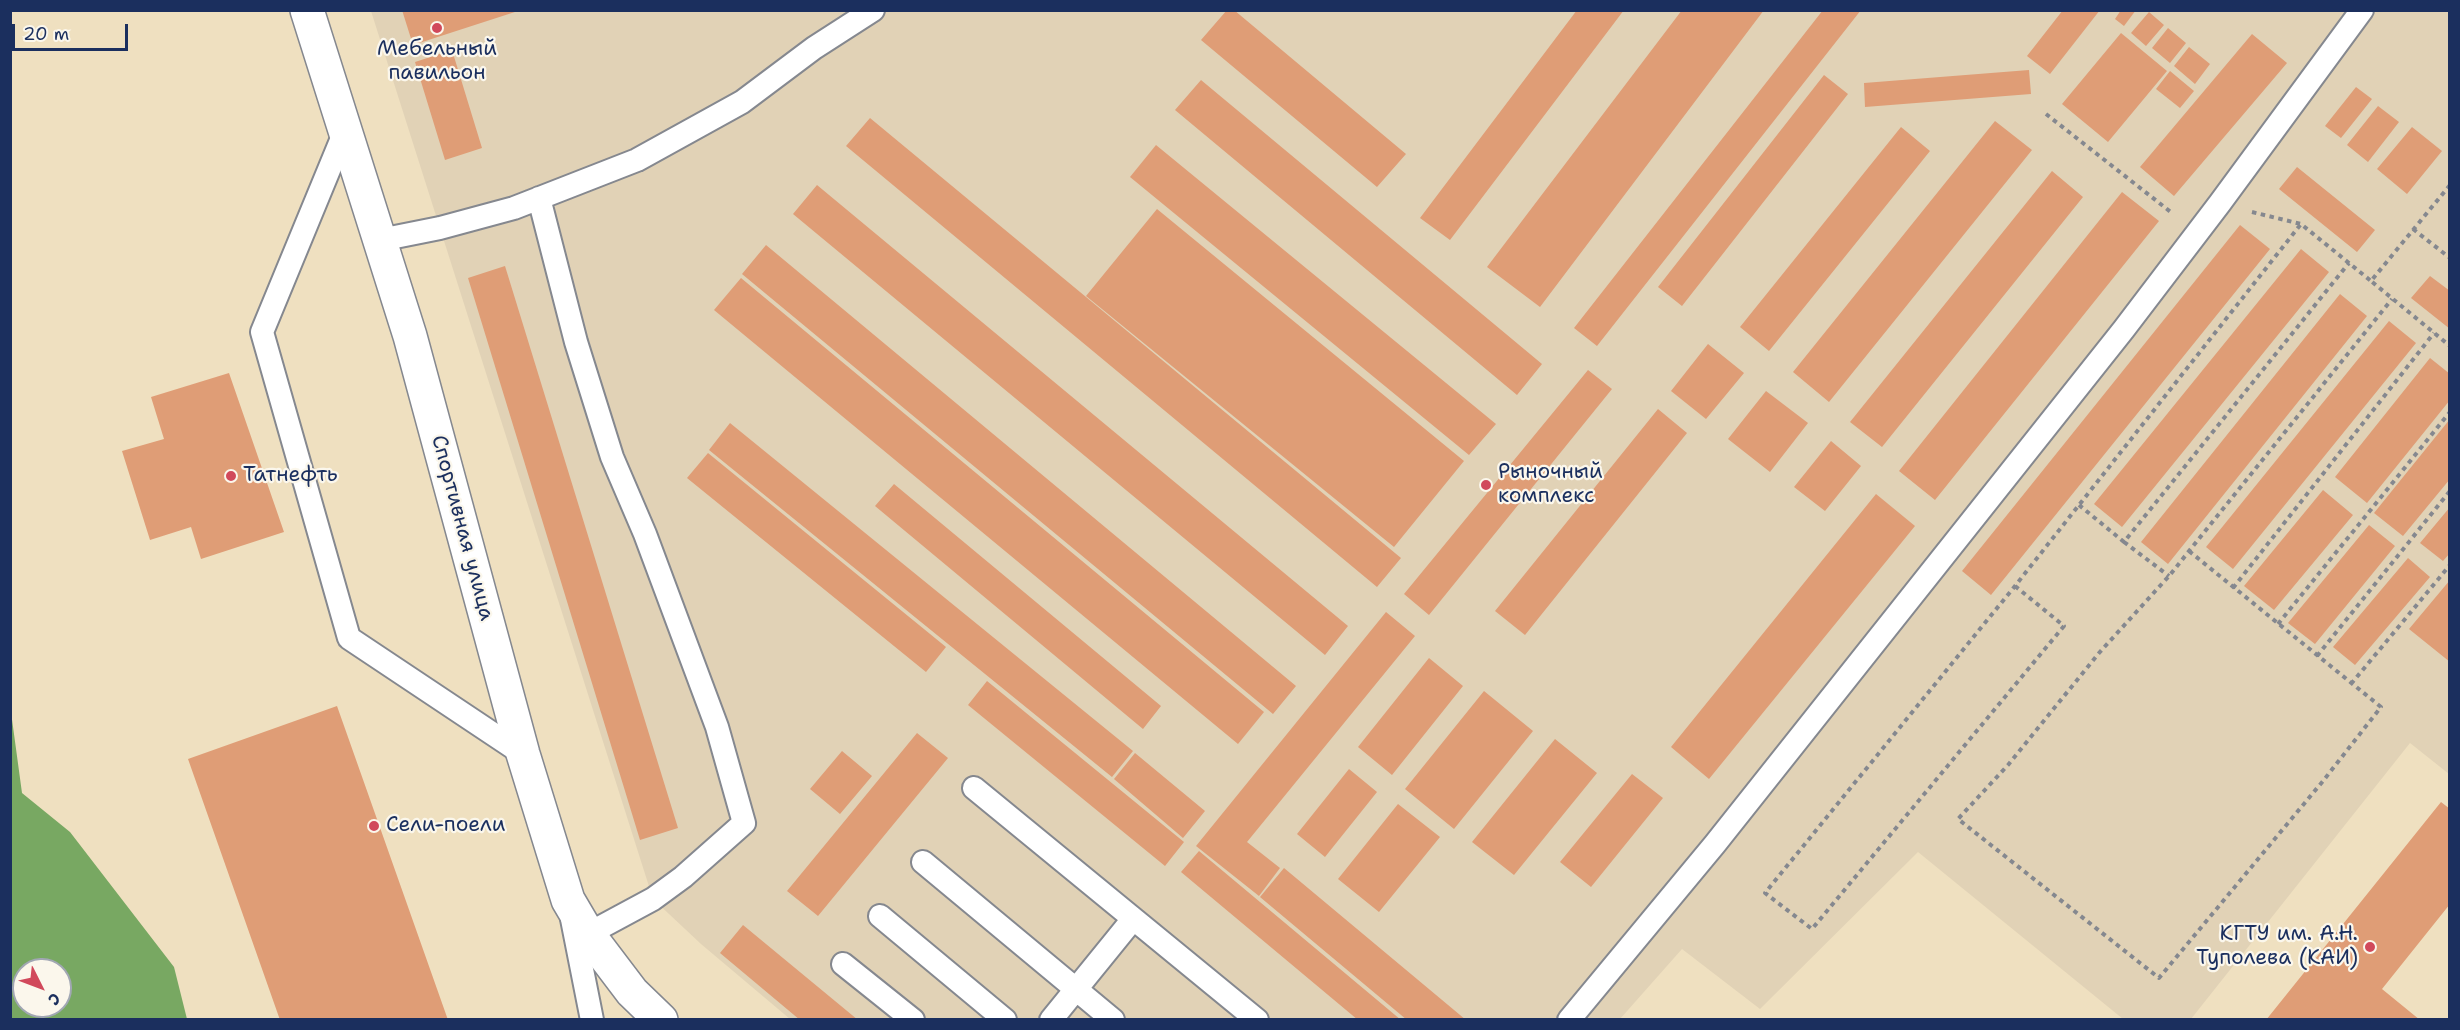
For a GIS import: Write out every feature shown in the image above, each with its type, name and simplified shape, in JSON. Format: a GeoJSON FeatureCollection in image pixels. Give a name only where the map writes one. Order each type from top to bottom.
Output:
{"type":"FeatureCollection","features":[{"type":"Feature","properties":{"kind":"street","name":"Спортивная улица"},"geometry":{"type":"LineString","coordinates":[[307,10],[413,347],[524,754],[568,900],[588,934],[632,992],[661,1020]]}},
{"type":"Feature","properties":{"kind":"lane"},"geometry":{"type":"LineString","coordinates":[[380,240],[440,228],[514,208],[637,160],[742,102],[814,48],[873,10]]}},
{"type":"Feature","properties":{"kind":"lane"},"geometry":{"type":"LineString","coordinates":[[1569,1020],[1715,844],[2116,338],[2220,203],[2362,10]]}},
{"type":"Feature","properties":{"kind":"lane"},"geometry":{"type":"LineString","coordinates":[[345,131],[262,333],[349,638],[524,754]]}},
{"type":"Feature","properties":{"kind":"lane"},"geometry":{"type":"LineString","coordinates":[[539,198],[576,342],[612,457],[645,534],[717,727],[744,823],[683,877],[653,899],[588,934]]}},
{"type":"Feature","properties":{"kind":"lane"},"geometry":{"type":"LineString","coordinates":[[974,788],[1257,1020]]}},
{"type":"Feature","properties":{"kind":"lane"},"geometry":{"type":"LineString","coordinates":[[923,862],[1113,1020]]}},
{"type":"Feature","properties":{"kind":"lane"},"geometry":{"type":"LineString","coordinates":[[568,900],[592,1020]]}},
{"type":"Feature","properties":{"kind":"lane"},"geometry":{"type":"LineString","coordinates":[[880,916],[1005,1020]]}},
{"type":"Feature","properties":{"kind":"lane"},"geometry":{"type":"LineString","coordinates":[[1051,1020],[1133,919]]}},
{"type":"Feature","properties":{"kind":"lane"},"geometry":{"type":"LineString","coordinates":[[843,964],[913,1020]]}},
{"type":"Feature","properties":{"kind":"path"},"geometry":{"type":"LineString","coordinates":[[2450,185],[2371,281],[2450,346]]}},
{"type":"Feature","properties":{"kind":"path"},"geometry":{"type":"LineString","coordinates":[[2015,586],[2064,626],[1812,929],[1765,893],[2015,586],[2301,224]]}},
{"type":"Feature","properties":{"kind":"path"},"geometry":{"type":"LineString","coordinates":[[2413,229],[2450,258]]}},
{"type":"Feature","properties":{"kind":"path"},"geometry":{"type":"LineString","coordinates":[[2124,542],[2349,263]]}},
{"type":"Feature","properties":{"kind":"path"},"geometry":{"type":"LineString","coordinates":[[2189,551],[2381,707],[2324,781],[2159,978],[1958,819],[2008,765],[2099,653],[2169,576],[2189,551],[2392,299]]}},
{"type":"Feature","properties":{"kind":"path"},"geometry":{"type":"LineString","coordinates":[[2233,588],[2434,333]]}},
{"type":"Feature","properties":{"kind":"path"},"geometry":{"type":"LineString","coordinates":[[2278,624],[2450,412]]}},
{"type":"Feature","properties":{"kind":"path"},"geometry":{"type":"LineString","coordinates":[[2317,656],[2450,491]]}},
{"type":"Feature","properties":{"kind":"path"},"geometry":{"type":"LineString","coordinates":[[2079,505],[2169,576]]}},
{"type":"Feature","properties":{"kind":"path"},"geometry":{"type":"LineString","coordinates":[[2351,684],[2450,565]]}},
{"type":"Feature","properties":{"kind":"shaded area","name":"Рыночный комплекс"},"geometry":{"type":"Polygon","coordinates":[[[371,11],[2449,11],[2449,774],[2410,743],[2191,1019],[2123,1019],[1918,852],[1760,1009],[1682,949],[1620,1019],[790,1019],[701,944],[653,899],[371,11]]]}},
{"type":"Feature","properties":{"kind":"green space"},"geometry":{"type":"Polygon","coordinates":[[[11,712],[22,793],[70,832],[174,967],[187,1019],[11,1019],[11,712]]]}},
{"type":"Feature","properties":{"kind":"building","name":"Мебельный павильон"},"geometry":{"type":"Polygon","coordinates":[[[402,10],[518,10],[518,11],[413,45],[402,10]]]}},
{"type":"Feature","properties":{"kind":"building"},"geometry":{"type":"Polygon","coordinates":[[[1227,10],[1234,10],[1406,154],[1377,187],[1201,40],[1227,10]]]}},
{"type":"Feature","properties":{"kind":"building"},"geometry":{"type":"Polygon","coordinates":[[[1577,10],[1624,10],[1450,240],[1420,218],[1577,10]]]}},
{"type":"Feature","properties":{"kind":"building"},"geometry":{"type":"Polygon","coordinates":[[[1682,10],[1764,10],[1540,307],[1487,267],[1682,10]]]}},
{"type":"Feature","properties":{"kind":"building"},"geometry":{"type":"Polygon","coordinates":[[[1823,10],[1861,10],[1597,346],[1574,328],[1823,10]]]}},
{"type":"Feature","properties":{"kind":"building"},"geometry":{"type":"Polygon","coordinates":[[[2063,10],[2100,10],[2050,74],[2027,56],[2063,10]]]}},
{"type":"Feature","properties":{"kind":"building"},"geometry":{"type":"Polygon","coordinates":[[[2121,10],[2136,10],[2124,26],[2115,19],[2121,10]]]}},
{"type":"Feature","properties":{"kind":"building"},"geometry":{"type":"Polygon","coordinates":[[[2149,12],[2164,25],[2146,46],[2131,33],[2149,12]]]}},
{"type":"Feature","properties":{"kind":"building"},"geometry":{"type":"Polygon","coordinates":[[[2168,28],[2186,43],[2170,63],[2152,48],[2168,28]]]}},
{"type":"Feature","properties":{"kind":"building"},"geometry":{"type":"Polygon","coordinates":[[[2121,33],[2167,71],[2108,142],[2062,104],[2121,33]]]}},
{"type":"Feature","properties":{"kind":"building"},"geometry":{"type":"Polygon","coordinates":[[[2252,34],[2287,63],[2174,196],[2140,167],[2252,34]]]}},
{"type":"Feature","properties":{"kind":"building"},"geometry":{"type":"Polygon","coordinates":[[[2189,47],[2210,64],[2195,84],[2174,66],[2189,47]]]}},
{"type":"Feature","properties":{"kind":"building"},"geometry":{"type":"Polygon","coordinates":[[[452,50],[482,148],[445,160],[415,62],[452,50]]]}},
{"type":"Feature","properties":{"kind":"building"},"geometry":{"type":"Polygon","coordinates":[[[2029,70],[2031,94],[1865,107],[1864,83],[2029,70]]]}},
{"type":"Feature","properties":{"kind":"building"},"geometry":{"type":"Polygon","coordinates":[[[2170,71],[2194,91],[2180,108],[2156,89],[2170,71]]]}},
{"type":"Feature","properties":{"kind":"building"},"geometry":{"type":"Polygon","coordinates":[[[1824,75],[1848,94],[1682,306],[1658,287],[1824,75]]]}},
{"type":"Feature","properties":{"kind":"building"},"geometry":{"type":"Polygon","coordinates":[[[1201,80],[1542,364],[1517,395],[1175,110],[1201,80]]]}},
{"type":"Feature","properties":{"kind":"building"},"geometry":{"type":"Polygon","coordinates":[[[2356,87],[2372,99],[2341,138],[2325,126],[2356,87]]]}},
{"type":"Feature","properties":{"kind":"building"},"geometry":{"type":"Polygon","coordinates":[[[2378,106],[2399,122],[2368,162],[2347,145],[2378,106]]]}},
{"type":"Feature","properties":{"kind":"building"},"geometry":{"type":"Polygon","coordinates":[[[870,118],[1401,558],[1377,587],[846,146],[870,118]]]}},
{"type":"Feature","properties":{"kind":"building"},"geometry":{"type":"Polygon","coordinates":[[[1995,121],[2032,150],[1829,402],[1793,372],[1995,121]]]}},
{"type":"Feature","properties":{"kind":"building"},"geometry":{"type":"Polygon","coordinates":[[[1901,127],[1930,151],[1769,351],[1740,327],[1901,127]]]}},
{"type":"Feature","properties":{"kind":"building"},"geometry":{"type":"Polygon","coordinates":[[[2412,127],[2442,151],[2407,194],[2377,169],[2412,127]]]}},
{"type":"Feature","properties":{"kind":"building"},"geometry":{"type":"Polygon","coordinates":[[[1156,145],[1496,424],[1469,455],[1130,177],[1156,145]]]}},
{"type":"Feature","properties":{"kind":"building"},"geometry":{"type":"Polygon","coordinates":[[[2297,167],[2375,230],[2357,252],[2279,189],[2297,167]]]}},
{"type":"Feature","properties":{"kind":"building"},"geometry":{"type":"Polygon","coordinates":[[[2052,171],[2083,197],[1882,447],[1850,422],[2052,171]]]}},
{"type":"Feature","properties":{"kind":"building"},"geometry":{"type":"Polygon","coordinates":[[[817,185],[1348,626],[1325,655],[793,214],[817,185]]]}},
{"type":"Feature","properties":{"kind":"building"},"geometry":{"type":"Polygon","coordinates":[[[2122,192],[2159,221],[1935,500],[1899,471],[2122,192]]]}},
{"type":"Feature","properties":{"kind":"building"},"geometry":{"type":"Polygon","coordinates":[[[1157,209],[1464,461],[1394,547],[1086,296],[1157,209]]]}},
{"type":"Feature","properties":{"kind":"building"},"geometry":{"type":"Polygon","coordinates":[[[2240,225],[2270,249],[1991,595],[1962,571],[2240,225]]]}},
{"type":"Feature","properties":{"kind":"building"},"geometry":{"type":"Polygon","coordinates":[[[766,245],[1296,686],[1273,714],[742,274],[766,245]]]}},
{"type":"Feature","properties":{"kind":"building"},"geometry":{"type":"Polygon","coordinates":[[[2301,249],[2329,272],[2122,527],[2094,504],[2301,249]]]}},
{"type":"Feature","properties":{"kind":"building"},"geometry":{"type":"Polygon","coordinates":[[[505,266],[678,828],[640,840],[468,278],[505,266]]]}},
{"type":"Feature","properties":{"kind":"building"},"geometry":{"type":"Polygon","coordinates":[[[2430,276],[2450,291],[2450,329],[2411,298],[2430,276]]]}},
{"type":"Feature","properties":{"kind":"building"},"geometry":{"type":"Polygon","coordinates":[[[741,278],[1264,712],[1238,744],[714,310],[741,278]]]}},
{"type":"Feature","properties":{"kind":"building"},"geometry":{"type":"Polygon","coordinates":[[[2340,294],[2367,316],[2168,564],[2141,542],[2340,294]]]}},
{"type":"Feature","properties":{"kind":"building"},"geometry":{"type":"Polygon","coordinates":[[[2389,321],[2416,343],[2233,569],[2206,547],[2389,321]]]}},
{"type":"Feature","properties":{"kind":"building"},"geometry":{"type":"Polygon","coordinates":[[[1708,344],[1744,373],[1706,419],[1671,391],[1708,344]]]}},
{"type":"Feature","properties":{"kind":"building"},"geometry":{"type":"Polygon","coordinates":[[[2430,358],[2450,374],[2450,400],[2367,503],[2335,477],[2430,358]]]}},
{"type":"Feature","properties":{"kind":"building"},"geometry":{"type":"Polygon","coordinates":[[[1588,370],[1612,389],[1429,615],[1404,594],[1588,370]]]}},
{"type":"Feature","properties":{"kind":"building"},"geometry":{"type":"Polygon","coordinates":[[[229,373],[284,532],[201,559],[191,527],[150,540],[122,451],[164,439],[151,397],[229,373]]]}},
{"type":"Feature","properties":{"kind":"building"},"geometry":{"type":"Polygon","coordinates":[[[1766,391],[1808,423],[1770,472],[1728,439],[1766,391]]]}},
{"type":"Feature","properties":{"kind":"building"},"geometry":{"type":"Polygon","coordinates":[[[1658,409],[1687,433],[1525,635],[1495,611],[1658,409]]]}},
{"type":"Feature","properties":{"kind":"building"},"geometry":{"type":"Polygon","coordinates":[[[2450,419],[2450,479],[2403,536],[2374,513],[2450,419]]]}},
{"type":"Feature","properties":{"kind":"building"},"geometry":{"type":"Polygon","coordinates":[[[730,423],[1133,751],[1112,777],[709,450],[730,423]]]}},
{"type":"Feature","properties":{"kind":"building"},"geometry":{"type":"Polygon","coordinates":[[[1831,441],[1861,466],[1825,511],[1794,487],[1831,441]]]}},
{"type":"Feature","properties":{"kind":"building"},"geometry":{"type":"Polygon","coordinates":[[[708,453],[946,647],[926,672],[687,478],[708,453]]]}},
{"type":"Feature","properties":{"kind":"building"},"geometry":{"type":"Polygon","coordinates":[[[894,484],[1161,706],[1143,729],[875,506],[894,484]]]}},
{"type":"Feature","properties":{"kind":"building"},"geometry":{"type":"Polygon","coordinates":[[[2323,490],[2353,515],[2274,610],[2244,586],[2323,490]]]}},
{"type":"Feature","properties":{"kind":"building"},"geometry":{"type":"Polygon","coordinates":[[[1876,494],[1915,526],[1709,779],[1671,747],[1876,494]]]}},
{"type":"Feature","properties":{"kind":"building"},"geometry":{"type":"Polygon","coordinates":[[[2450,507],[2450,553],[2443,561],[2420,543],[2450,507]]]}},
{"type":"Feature","properties":{"kind":"building"},"geometry":{"type":"Polygon","coordinates":[[[2369,525],[2395,546],[2315,644],[2288,623],[2369,525]]]}},
{"type":"Feature","properties":{"kind":"building"},"geometry":{"type":"Polygon","coordinates":[[[2408,558],[2430,577],[2355,665],[2333,647],[2408,558]]]}},
{"type":"Feature","properties":{"kind":"building"},"geometry":{"type":"Polygon","coordinates":[[[2450,580],[2450,662],[2409,629],[2450,580]]]}},
{"type":"Feature","properties":{"kind":"building"},"geometry":{"type":"Polygon","coordinates":[[[1386,612],[1415,636],[1247,842],[1280,868],[1259,896],[1196,846],[1386,612]]]}},
{"type":"Feature","properties":{"kind":"building"},"geometry":{"type":"Polygon","coordinates":[[[1429,658],[1463,686],[1392,775],[1358,747],[1429,658]]]}},
{"type":"Feature","properties":{"kind":"building"},"geometry":{"type":"Polygon","coordinates":[[[987,681],[1184,842],[1165,866],[968,705],[987,681]]]}},
{"type":"Feature","properties":{"kind":"building"},"geometry":{"type":"Polygon","coordinates":[[[1484,691],[1533,731],[1454,829],[1405,789],[1484,691]]]}},
{"type":"Feature","properties":{"kind":"building"},"geometry":{"type":"Polygon","coordinates":[[[337,706],[448,1020],[280,1020],[188,759],[337,706]]]}},
{"type":"Feature","properties":{"kind":"building"},"geometry":{"type":"Polygon","coordinates":[[[917,733],[948,758],[818,916],[787,891],[917,733]]]}},
{"type":"Feature","properties":{"kind":"building"},"geometry":{"type":"Polygon","coordinates":[[[1555,739],[1597,773],[1514,875],[1472,842],[1555,739]]]}},
{"type":"Feature","properties":{"kind":"building"},"geometry":{"type":"Polygon","coordinates":[[[842,751],[872,776],[840,814],[810,789],[842,751]]]}},
{"type":"Feature","properties":{"kind":"building"},"geometry":{"type":"Polygon","coordinates":[[[1135,753],[1205,811],[1183,838],[1114,779],[1135,753]]]}},
{"type":"Feature","properties":{"kind":"building"},"geometry":{"type":"Polygon","coordinates":[[[1349,769],[1377,792],[1325,857],[1297,834],[1349,769]]]}},
{"type":"Feature","properties":{"kind":"building"},"geometry":{"type":"Polygon","coordinates":[[[1632,774],[1663,798],[1591,887],[1560,862],[1632,774]]]}},
{"type":"Feature","properties":{"kind":"building","name":"КГТУ им. А.Н. Туполева (КАИ)"},"geometry":{"type":"Polygon","coordinates":[[[2441,802],[2450,809],[2450,904],[2382,989],[2420,1020],[2266,1020],[2441,802]]]}},
{"type":"Feature","properties":{"kind":"building"},"geometry":{"type":"Polygon","coordinates":[[[1398,804],[1440,837],[1379,912],[1338,879],[1398,804]]]}},
{"type":"Feature","properties":{"kind":"building"},"geometry":{"type":"Polygon","coordinates":[[[1199,851],[1401,1020],[1358,1020],[1181,872],[1199,851]]]}},
{"type":"Feature","properties":{"kind":"building"},"geometry":{"type":"Polygon","coordinates":[[[1284,868],[1466,1020],[1407,1020],[1260,897],[1284,868]]]}},
{"type":"Feature","properties":{"kind":"building"},"geometry":{"type":"Polygon","coordinates":[[[743,925],[858,1020],[800,1020],[720,953],[743,925]]]}},
{"type":"Feature","properties":{"kind":"place","name":"Мебельный павильон"},"geometry":{"type":"Point","coordinates":[437,28]}},
{"type":"Feature","properties":{"kind":"place","name":"Татнефть"},"geometry":{"type":"Point","coordinates":[231,476]}},
{"type":"Feature","properties":{"kind":"place","name":"Рыночный комплекс"},"geometry":{"type":"Point","coordinates":[1486,485]}},
{"type":"Feature","properties":{"kind":"place","name":"Сели-поели"},"geometry":{"type":"Point","coordinates":[374,826]}},
{"type":"Feature","properties":{"kind":"place","name":"КГТУ им. А.Н. Туполева (КАИ)"},"geometry":{"type":"Point","coordinates":[2370,947]}}]}
